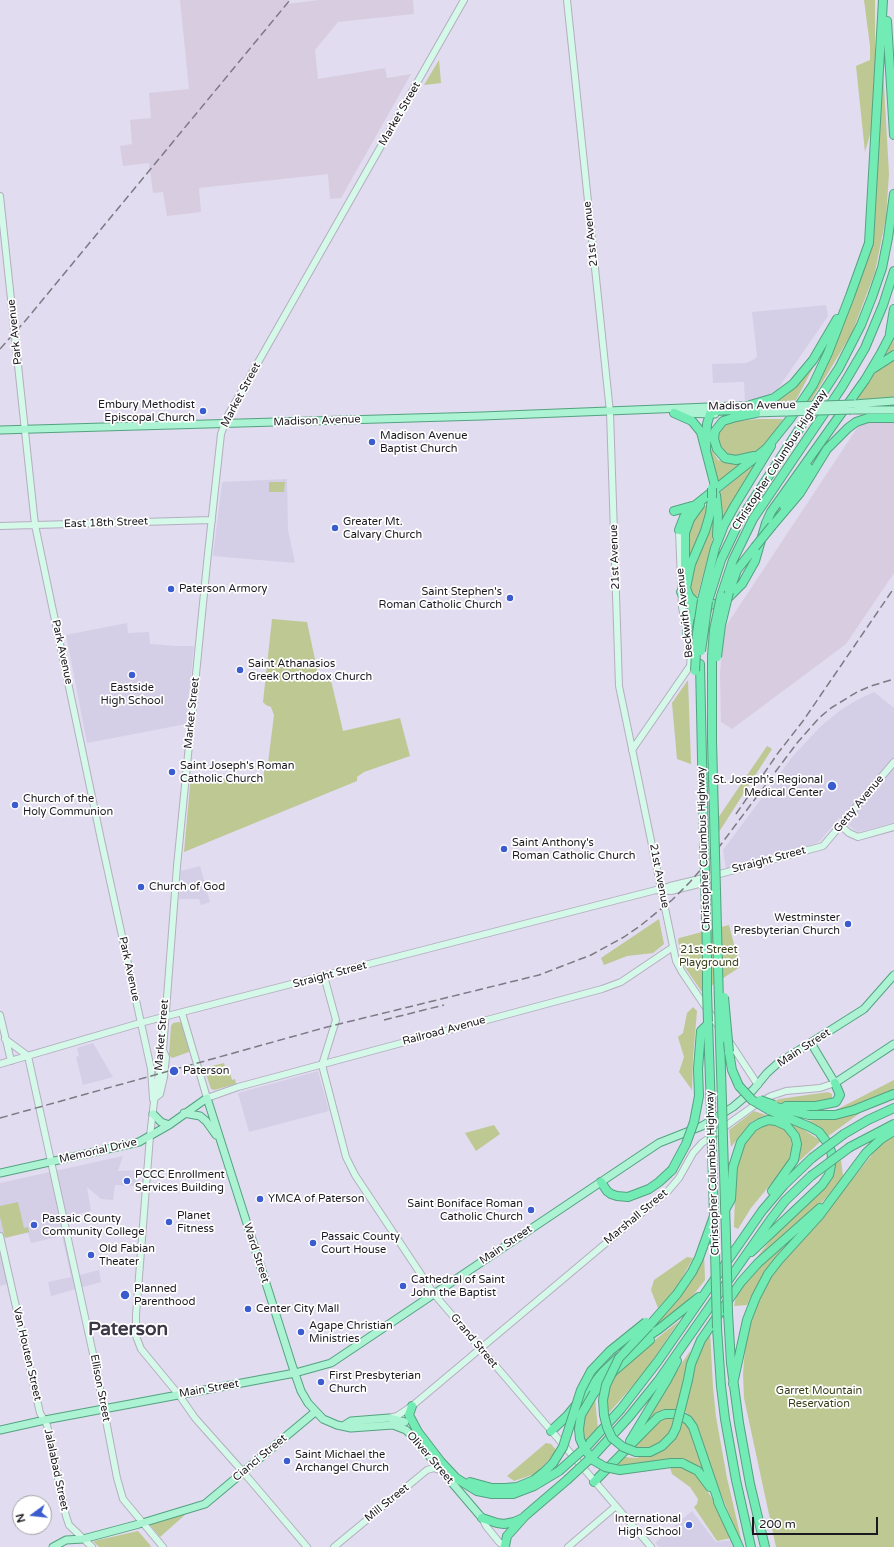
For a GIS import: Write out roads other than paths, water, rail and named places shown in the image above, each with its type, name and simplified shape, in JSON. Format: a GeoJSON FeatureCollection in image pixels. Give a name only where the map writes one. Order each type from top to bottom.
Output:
{"type":"FeatureCollection","features":[{"type":"Feature","properties":{"kind":"highway"},"geometry":{"type":"LineString","coordinates":[[884,0],[894,135]]}},
{"type":"Feature","properties":{"kind":"highway"},"geometry":{"type":"LineString","coordinates":[[679,530],[684,517],[695,505],[766,449],[778,435],[813,385],[828,353],[869,243],[884,0]]}},
{"type":"Feature","properties":{"kind":"highway","name":"Christopher Columbus Highway"},"geometry":{"type":"LineString","coordinates":[[751,1547],[732,1464],[725,1419],[717,1328],[700,699],[700,664],[705,600],[721,560],[740,520],[848,353],[861,325],[882,268],[894,194]]}},
{"type":"Feature","properties":{"kind":"highway","name":"Christopher Columbus Highway"},"geometry":{"type":"LineString","coordinates":[[765,1547],[746,1463],[733,1384],[728,1313],[712,741],[714,630],[733,560],[753,519],[842,387],[865,348],[881,310],[894,271]]}},
{"type":"Feature","properties":{"kind":"highway"},"geometry":{"type":"LineString","coordinates":[[750,405],[770,400],[782,394],[800,377],[812,360],[849,298]]}},
{"type":"Feature","properties":{"kind":"highway"},"geometry":{"type":"LineString","coordinates":[[889,338],[894,309]]}},
{"type":"Feature","properties":{"kind":"highway"},"geometry":{"type":"LineString","coordinates":[[712,493],[692,516],[685,533],[684,590],[688,604],[698,610],[715,608],[727,604],[733,598],[755,561],[771,512],[871,370],[894,328]]}},
{"type":"Feature","properties":{"kind":"highway"},"geometry":{"type":"LineString","coordinates":[[871,370],[894,355]]}},
{"type":"Feature","properties":{"kind":"highway"},"geometry":{"type":"LineString","coordinates":[[706,450],[707,424],[710,414],[717,410],[758,409],[766,406]]}},
{"type":"Feature","properties":{"kind":"highway"},"geometry":{"type":"LineString","coordinates":[[674,413],[689,419],[701,432],[710,468],[712,493],[710,514],[705,531],[691,564],[684,590]]}},
{"type":"Feature","properties":{"kind":"highway"},"geometry":{"type":"LineString","coordinates":[[756,413],[723,421],[715,431],[714,439],[716,449],[725,458],[736,460],[757,456]]}},
{"type":"Feature","properties":{"kind":"highway"},"geometry":{"type":"LineString","coordinates":[[725,594],[737,570],[800,493],[828,449],[844,432],[861,420],[873,418],[894,418]]}},
{"type":"Feature","properties":{"kind":"highway"},"geometry":{"type":"LineString","coordinates":[[714,548],[728,515],[765,459],[778,435]]}},
{"type":"Feature","properties":{"kind":"highway"},"geometry":{"type":"LineString","coordinates":[[772,526],[819,450],[825,437]]}},
{"type":"Feature","properties":{"kind":"highway"},"geometry":{"type":"LineString","coordinates":[[700,699],[695,671],[697,633],[705,600],[718,514],[712,493]]}},
{"type":"Feature","properties":{"kind":"highway"},"geometry":{"type":"LineString","coordinates":[[674,511],[695,505]]}},
{"type":"Feature","properties":{"kind":"highway"},"geometry":{"type":"LineString","coordinates":[[684,590],[695,602],[708,605],[726,600],[738,590]]}},
{"type":"Feature","properties":{"kind":"highway"},"geometry":{"type":"LineString","coordinates":[[687,633],[690,617],[698,610]]}},
{"type":"Feature","properties":{"kind":"highway"},"geometry":{"type":"LineString","coordinates":[[717,910],[729,1052],[732,1070],[740,1086],[752,1100],[772,1107],[816,1116],[835,1115],[854,1110],[894,1094]]}},
{"type":"Feature","properties":{"kind":"highway"},"geometry":{"type":"LineString","coordinates":[[601,1182],[607,1190],[614,1195],[622,1197],[633,1196],[654,1186],[672,1170],[686,1144],[694,1122],[699,1096],[698,1069],[701,1031],[708,1023]]}},
{"type":"Feature","properties":{"kind":"highway"},"geometry":{"type":"LineString","coordinates":[[772,1107],[802,1107],[833,1103],[838,1100],[840,1095],[835,1083]]}},
{"type":"Feature","properties":{"kind":"highway"},"geometry":{"type":"LineString","coordinates":[[740,1086],[772,1107],[819,1132],[829,1145],[832,1155],[829,1175],[822,1184],[740,1262]]}},
{"type":"Feature","properties":{"kind":"highway"},"geometry":{"type":"LineString","coordinates":[[412,1406],[409,1415],[418,1432],[441,1462],[464,1484],[485,1493],[499,1495],[513,1494],[543,1482],[559,1471],[588,1445],[640,1386],[758,1216],[784,1185],[812,1158],[844,1134],[868,1120],[894,1108]]}},
{"type":"Feature","properties":{"kind":"highway"},"geometry":{"type":"LineString","coordinates":[[725,1210],[730,1199],[734,1162],[744,1137],[750,1130],[760,1123],[768,1120],[776,1121],[787,1126],[793,1132],[796,1140],[796,1152],[789,1168],[757,1211],[758,1216]]}},
{"type":"Feature","properties":{"kind":"highway"},"geometry":{"type":"LineString","coordinates":[[506,1546],[505,1539],[525,1516],[595,1454],[626,1421],[689,1336],[778,1209],[811,1176],[850,1146],[894,1124]]}},
{"type":"Feature","properties":{"kind":"highway"},"geometry":{"type":"LineString","coordinates":[[733,1384],[747,1320],[752,1305],[764,1281],[776,1264],[820,1216],[870,1148],[894,1131]]}},
{"type":"Feature","properties":{"kind":"highway"},"geometry":{"type":"LineString","coordinates":[[647,1324],[619,1358],[606,1384],[603,1400],[604,1415],[612,1438],[623,1447],[636,1452],[650,1452],[662,1446],[669,1440],[676,1428],[692,1364],[702,1340],[740,1282],[758,1263],[822,1207],[847,1178]]}},
{"type":"Feature","properties":{"kind":"highway"},"geometry":{"type":"LineString","coordinates":[[441,1462],[474,1484],[498,1489],[511,1488],[528,1482],[544,1472],[553,1464],[563,1447],[581,1390],[591,1371],[610,1351],[647,1324],[677,1294],[692,1272],[699,1258],[714,1216]]}},
{"type":"Feature","properties":{"kind":"highway"},"geometry":{"type":"LineString","coordinates":[[551,1431],[567,1416],[610,1365],[632,1346],[659,1329],[706,1291]]}},
{"type":"Feature","properties":{"kind":"highway"},"geometry":{"type":"LineString","coordinates":[[659,1329],[652,1338],[621,1365],[594,1393],[581,1415],[579,1429],[580,1439],[584,1448],[593,1460],[606,1467],[620,1470],[671,1463],[682,1463],[694,1468],[701,1474],[728,1520],[739,1547]]}},
{"type":"Feature","properties":{"kind":"highway"},"geometry":{"type":"LineString","coordinates":[[624,1452],[667,1380],[689,1336]]}},
{"type":"Feature","properties":{"kind":"highway"},"geometry":{"type":"LineString","coordinates":[[594,1482],[658,1417],[665,1414],[673,1414],[685,1417],[691,1423],[720,1506]]}},
{"type":"Feature","properties":{"kind":"highway"},"geometry":{"type":"LineString","coordinates":[[405,1422],[418,1432]]}},
{"type":"Feature","properties":{"kind":"highway"},"geometry":{"type":"LineString","coordinates":[[482,1518],[504,1524],[514,1522],[525,1516]]}},
{"type":"Feature","properties":{"kind":"main road"},"geometry":{"type":"LineString","coordinates":[[852,407],[894,401]]}},
{"type":"Feature","properties":{"kind":"main road","name":"Madison Avenue"},"geometry":{"type":"LineString","coordinates":[[0,430],[610,412],[750,405],[789,409]]}},
{"type":"Feature","properties":{"kind":"main road","name":"Madison Avenue"},"geometry":{"type":"LineString","coordinates":[[633,411],[710,414],[756,413],[789,409],[894,406]]}},
{"type":"Feature","properties":{"kind":"main road","name":"Madison Avenue"},"geometry":{"type":"LineString","coordinates":[[852,407],[894,410]]}},
{"type":"Feature","properties":{"kind":"main road","name":"Main Street"},"geometry":{"type":"LineString","coordinates":[[0,1430],[104,1408],[295,1373],[336,1360],[663,1142],[710,1122],[733,1107],[758,1085],[777,1064],[864,1009],[894,975]]}},
{"type":"Feature","properties":{"kind":"main road"},"geometry":{"type":"LineString","coordinates":[[811,1043],[835,1083]]}},
{"type":"Feature","properties":{"kind":"main road","name":"Marshall Street"},"geometry":{"type":"LineString","coordinates":[[835,1083],[894,1044]]}},
{"type":"Feature","properties":{"kind":"main road","name":"Memorial Drive"},"geometry":{"type":"LineString","coordinates":[[0,1173],[133,1144],[169,1125],[207,1098]]}},
{"type":"Feature","properties":{"kind":"main road","name":"Ward Street"},"geometry":{"type":"LineString","coordinates":[[207,1098],[295,1373],[304,1396],[315,1412],[328,1422],[343,1426]]}},
{"type":"Feature","properties":{"kind":"main road"},"geometry":{"type":"LineString","coordinates":[[184,1113],[200,1116],[206,1121],[221,1143]]}},
{"type":"Feature","properties":{"kind":"main road"},"geometry":{"type":"LineString","coordinates":[[153,1114],[160,1122],[169,1125]]}},
{"type":"Feature","properties":{"kind":"main road","name":"Cianci Street"},"geometry":{"type":"LineString","coordinates":[[142,1523],[205,1504],[315,1412]]}},
{"type":"Feature","properties":{"kind":"main road","name":"Oliver Street"},"geometry":{"type":"LineString","coordinates":[[343,1426],[351,1421],[389,1418],[405,1422]]}},
{"type":"Feature","properties":{"kind":"main road","name":"Oliver Street"},"geometry":{"type":"LineString","coordinates":[[343,1426],[351,1428],[393,1425],[403,1428],[444,1472],[482,1518]]}},
{"type":"Feature","properties":{"kind":"main road"},"geometry":{"type":"LineString","coordinates":[[53,1547],[66,1540],[83,1538],[142,1523]]}},
{"type":"Feature","properties":{"kind":"street","name":"Market Street"},"geometry":{"type":"LineString","coordinates":[[306,1547],[244,1472],[195,1418],[179,1395],[142,1351],[136,1336],[136,1315],[150,1136],[162,1050],[179,840],[220,434],[224,424],[464,0]]}},
{"type":"Feature","properties":{"kind":"street","name":"21st Avenue"},"geometry":{"type":"LineString","coordinates":[[567,0],[610,412],[618,678],[673,947],[679,967],[758,1085]]}},
{"type":"Feature","properties":{"kind":"street","name":"Park Avenue"},"geometry":{"type":"LineString","coordinates":[[0,196],[16,334],[35,525],[140,1024],[151,1069],[155,1099]]}},
{"type":"Feature","properties":{"kind":"street","name":"East 18th Street"},"geometry":{"type":"LineString","coordinates":[[0,526],[212,520]]}},
{"type":"Feature","properties":{"kind":"street","name":"Beckwith Avenue"},"geometry":{"type":"LineString","coordinates":[[632,750],[690,666],[691,654],[687,633],[679,530]]}},
{"type":"Feature","properties":{"kind":"street","name":"Getty Avenue"},"geometry":{"type":"LineString","coordinates":[[823,846],[894,762]]}},
{"type":"Feature","properties":{"kind":"street"},"geometry":{"type":"LineString","coordinates":[[840,825],[852,835],[858,837],[894,827]]}},
{"type":"Feature","properties":{"kind":"street","name":"Straight Street"},"geometry":{"type":"LineString","coordinates":[[0,1064],[164,1017],[656,890],[662,890],[670,886],[823,846]]}},
{"type":"Feature","properties":{"kind":"street","name":"Railroad Avenue"},"geometry":{"type":"LineString","coordinates":[[207,1098],[238,1087],[616,984],[673,947]]}},
{"type":"Feature","properties":{"kind":"street"},"geometry":{"type":"LineString","coordinates":[[322,1065],[336,1020],[324,976]]}},
{"type":"Feature","properties":{"kind":"street","name":"Ward Street"},"geometry":{"type":"LineString","coordinates":[[182,1013],[207,1098]]}},
{"type":"Feature","properties":{"kind":"street"},"geometry":{"type":"LineString","coordinates":[[0,1014],[11,1061]]}},
{"type":"Feature","properties":{"kind":"street"},"geometry":{"type":"LineString","coordinates":[[5,1039],[28,1056]]}},
{"type":"Feature","properties":{"kind":"street","name":"Ellison Street"},"geometry":{"type":"LineString","coordinates":[[28,1056],[104,1408],[117,1478],[123,1499],[163,1547]]}},
{"type":"Feature","properties":{"kind":"street","name":"Grand Street"},"geometry":{"type":"LineString","coordinates":[[322,1065],[346,1157],[351,1168],[434,1294],[651,1547]]}},
{"type":"Feature","properties":{"kind":"street","name":"Marshall Street"},"geometry":{"type":"LineString","coordinates":[[389,1418],[397,1416],[412,1406],[668,1191],[679,1178],[693,1153],[702,1143],[755,1105],[771,1096],[786,1091],[815,1088],[835,1083]]}},
{"type":"Feature","properties":{"kind":"street","name":"Van Houten Street"},"geometry":{"type":"LineString","coordinates":[[0,1236],[40,1413],[45,1420]]}},
{"type":"Feature","properties":{"kind":"street","name":"Jalalabad Street"},"geometry":{"type":"LineString","coordinates":[[45,1420],[66,1516],[69,1525],[83,1538]]}},
{"type":"Feature","properties":{"kind":"street","name":"Mill Street"},"geometry":{"type":"LineString","coordinates":[[334,1547],[430,1469],[434,1468],[444,1472]]}},
{"type":"Feature","properties":{"kind":"street"},"geometry":{"type":"LineString","coordinates":[[568,1547],[616,1506]]}},
{"type":"Feature","properties":{"kind":"street","name":"Oliver Street"},"geometry":{"type":"LineString","coordinates":[[482,1518],[486,1526],[499,1542],[506,1546]]}},
{"type":"Feature","properties":{"kind":"street"},"geometry":{"type":"LineString","coordinates":[[83,1538],[92,1547]]}},
{"type":"Feature","properties":{"kind":"railway"},"geometry":{"type":"LineString","coordinates":[[0,349],[26,320],[290,0]]}},
{"type":"Feature","properties":{"kind":"railway"},"geometry":{"type":"LineString","coordinates":[[736,814],[778,753],[803,721],[894,588]]}},
{"type":"Feature","properties":{"kind":"railway"},"geometry":{"type":"LineString","coordinates":[[0,1118],[327,1027],[539,975],[591,955],[624,937],[640,926],[672,900],[690,882],[710,859],[797,743],[819,718],[831,708],[857,692],[894,679]]}},
{"type":"Feature","properties":{"kind":"railway"},"geometry":{"type":"LineString","coordinates":[[384,1020],[444,1005]]}},
{"type":"Feature","properties":{"kind":"place","name":"Embury Methodist Episcopal Church"},"geometry":{"type":"Point","coordinates":[203,411]}},
{"type":"Feature","properties":{"kind":"place","name":"Madison Avenue Baptist Church"},"geometry":{"type":"Point","coordinates":[372,442]}},
{"type":"Feature","properties":{"kind":"place","name":"Greater Mt. Calvary Church"},"geometry":{"type":"Point","coordinates":[335,528]}},
{"type":"Feature","properties":{"kind":"place","name":"Paterson Armory"},"geometry":{"type":"Point","coordinates":[171,589]}},
{"type":"Feature","properties":{"kind":"place","name":"Saint Stephen's Roman Catholic Church"},"geometry":{"type":"Point","coordinates":[510,598]}},
{"type":"Feature","properties":{"kind":"place","name":"Saint Athanasios Greek Orthodox Church"},"geometry":{"type":"Point","coordinates":[240,670]}},
{"type":"Feature","properties":{"kind":"place","name":"Eastside High School"},"geometry":{"type":"Point","coordinates":[132,675]}},
{"type":"Feature","properties":{"kind":"place","name":"Saint Joseph's Roman Catholic Church"},"geometry":{"type":"Point","coordinates":[172,772]}},
{"type":"Feature","properties":{"kind":"place","name":"St. Joseph’s Regional Medical Center"},"geometry":{"type":"Point","coordinates":[832,786]}},
{"type":"Feature","properties":{"kind":"place","name":"Church of the Holy Communion"},"geometry":{"type":"Point","coordinates":[15,805]}},
{"type":"Feature","properties":{"kind":"place","name":"Saint Anthony's Roman Catholic Church"},"geometry":{"type":"Point","coordinates":[504,849]}},
{"type":"Feature","properties":{"kind":"place","name":"Church of God"},"geometry":{"type":"Point","coordinates":[141,887]}},
{"type":"Feature","properties":{"kind":"place","name":"Westminster Presbyterian Church"},"geometry":{"type":"Point","coordinates":[848,924]}},
{"type":"Feature","properties":{"kind":"place","name":"Paterson"},"geometry":{"type":"Point","coordinates":[174,1071]}},
{"type":"Feature","properties":{"kind":"place","name":"PCCC Enrollment Services Building"},"geometry":{"type":"Point","coordinates":[127,1181]}},
{"type":"Feature","properties":{"kind":"place","name":"YMCA of Paterson"},"geometry":{"type":"Point","coordinates":[260,1199]}},
{"type":"Feature","properties":{"kind":"place","name":"Saint Boniface Roman Catholic Church"},"geometry":{"type":"Point","coordinates":[531,1210]}},
{"type":"Feature","properties":{"kind":"place","name":"Planet Fitness"},"geometry":{"type":"Point","coordinates":[169,1222]}},
{"type":"Feature","properties":{"kind":"place","name":"Passaic County Community College"},"geometry":{"type":"Point","coordinates":[34,1225]}},
{"type":"Feature","properties":{"kind":"place","name":"Passaic County Court House"},"geometry":{"type":"Point","coordinates":[313,1243]}},
{"type":"Feature","properties":{"kind":"place","name":"Old Fabian Theater"},"geometry":{"type":"Point","coordinates":[91,1255]}},
{"type":"Feature","properties":{"kind":"place","name":"Cathedral of Saint John the Baptist"},"geometry":{"type":"Point","coordinates":[403,1286]}},
{"type":"Feature","properties":{"kind":"place","name":"Planned Parenthood"},"geometry":{"type":"Point","coordinates":[125,1295]}},
{"type":"Feature","properties":{"kind":"place","name":"Center City Mall"},"geometry":{"type":"Point","coordinates":[248,1309]}},
{"type":"Feature","properties":{"kind":"place","name":"Agape Christian Ministries"},"geometry":{"type":"Point","coordinates":[301,1332]}},
{"type":"Feature","properties":{"kind":"place","name":"First Presbyterian Church"},"geometry":{"type":"Point","coordinates":[321,1382]}},
{"type":"Feature","properties":{"kind":"place","name":"Saint Michael the Archangel Church"},"geometry":{"type":"Point","coordinates":[287,1461]}},
{"type":"Feature","properties":{"kind":"place","name":"International High School"},"geometry":{"type":"Point","coordinates":[689,1525]}},
{"type":"Feature","properties":{"kind":"district","name":"Paterson"},"geometry":{"type":"Point","coordinates":[128,1330]}},
{"type":"Feature","properties":{"kind":"park label","name":"21st Street Playground"},"geometry":{"type":"Point","coordinates":[709,956]}},
{"type":"Feature","properties":{"kind":"park label","name":"Garret Mountain Reservation"},"geometry":{"type":"Point","coordinates":[819,1397]}}]}
